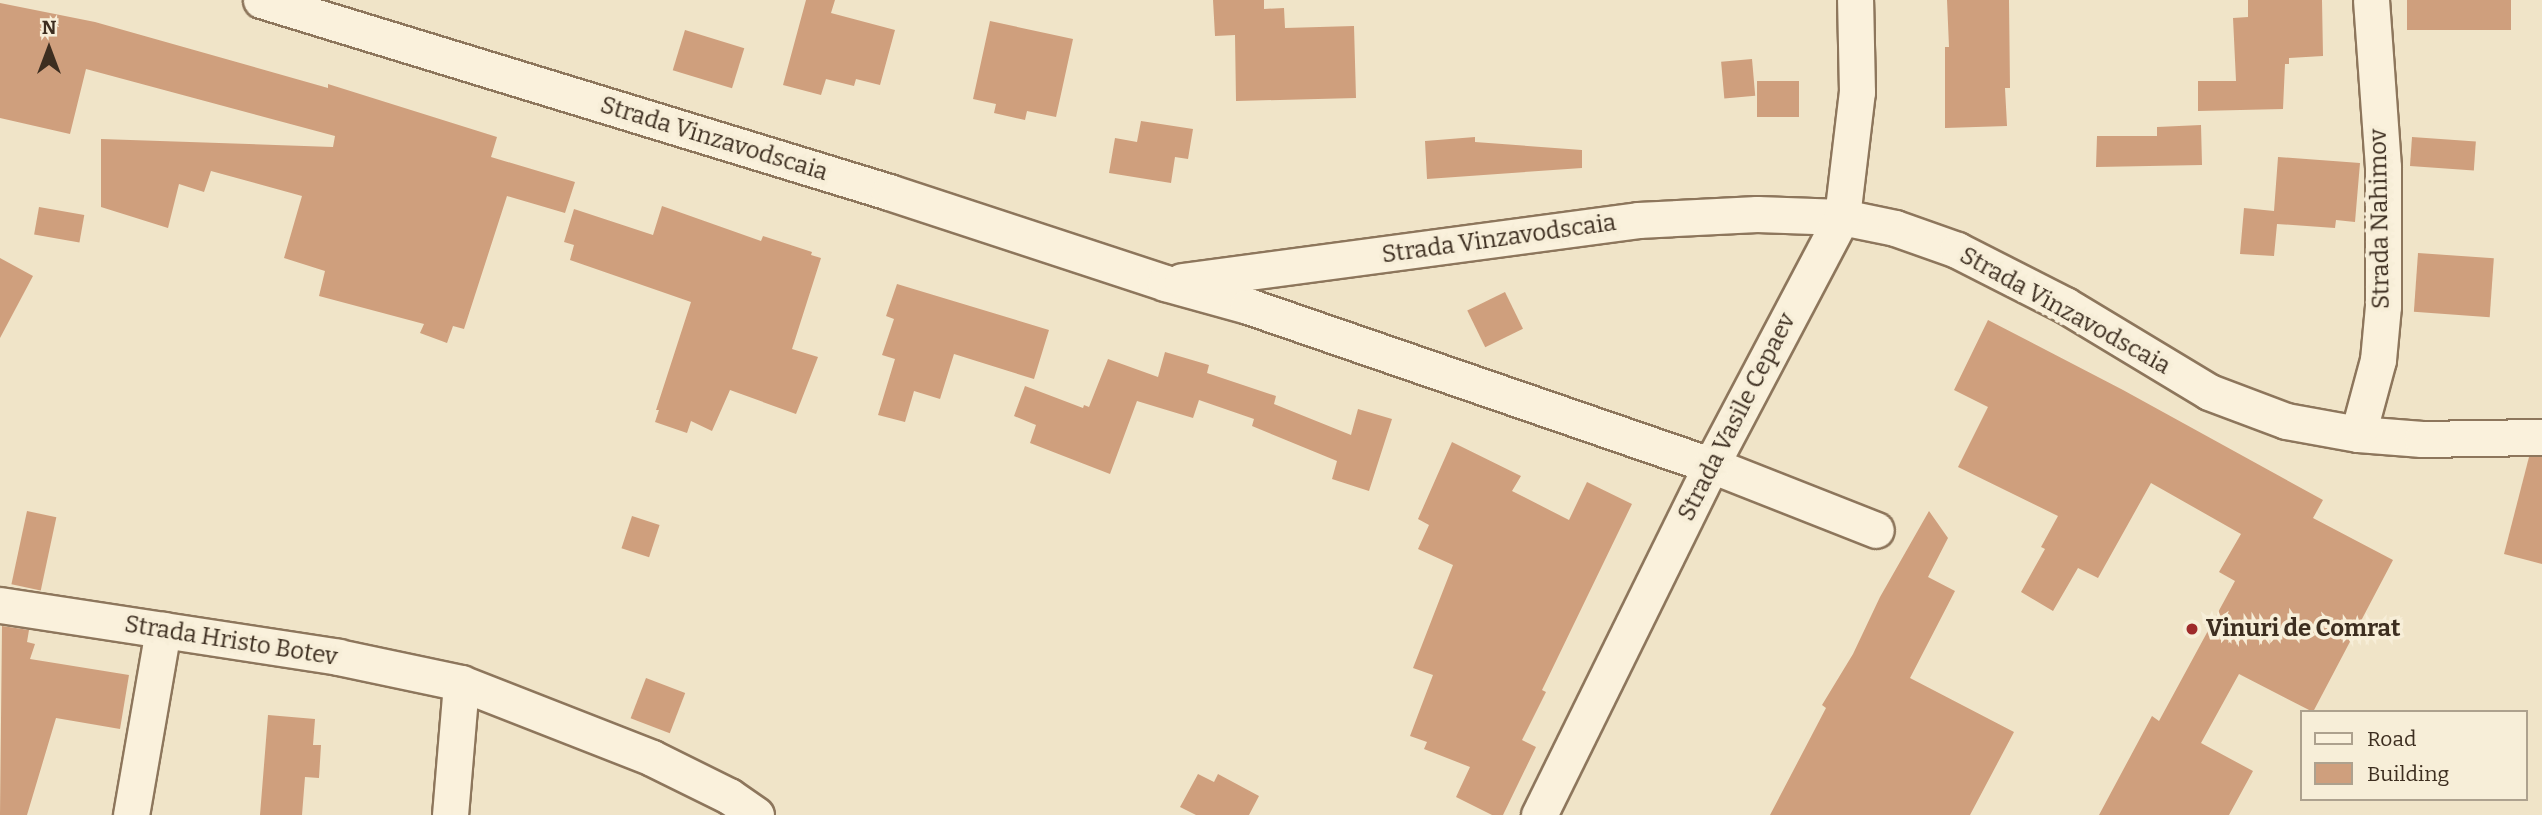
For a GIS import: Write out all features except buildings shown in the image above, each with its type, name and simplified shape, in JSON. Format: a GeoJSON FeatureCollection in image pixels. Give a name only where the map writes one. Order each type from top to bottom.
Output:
{"type":"FeatureCollection","features":[{"type":"Feature","properties":{"kind":"street","name":"Strada Vinzavodscaia"},"geometry":{"type":"LineString","coordinates":[[261,0],[889,192],[1165,283],[1300,324],[1711,465],[1876,530]]}},
{"type":"Feature","properties":{"kind":"street","name":"Strada Vasile Cepaev"},"geometry":{"type":"LineString","coordinates":[[1539,815],[1711,465],[1842,217],[1849,180],[1857,92],[1855,0]]}},
{"type":"Feature","properties":{"kind":"street","name":"Strada Nahimov"},"geometry":{"type":"LineString","coordinates":[[2358,435],[2378,360],[2382,306],[2382,167],[2371,0]]}},
{"type":"Feature","properties":{"kind":"street","name":"Strada Vinzavodscaia"},"geometry":{"type":"LineString","coordinates":[[1165,283],[1638,220],[1757,214],[1842,217],[1895,228],[1957,250],[2065,305],[2209,391],[2286,421],[2358,435],[2471,440],[2542,438]]}},
{"type":"Feature","properties":{"kind":"street","name":"Strada Hristo Botev"},"geometry":{"type":"LineString","coordinates":[[0,605],[338,657],[461,682],[652,758],[729,796],[756,815]]}},
{"type":"Feature","properties":{"kind":"street"},"geometry":{"type":"LineString","coordinates":[[131,815],[163,630]]}},
{"type":"Feature","properties":{"kind":"street"},"geometry":{"type":"LineString","coordinates":[[450,815],[461,682]]}},
{"type":"Feature","properties":{"kind":"place","name":"Vinuri de Comrat"},"geometry":{"type":"Point","coordinates":[2192,629]}}]}
